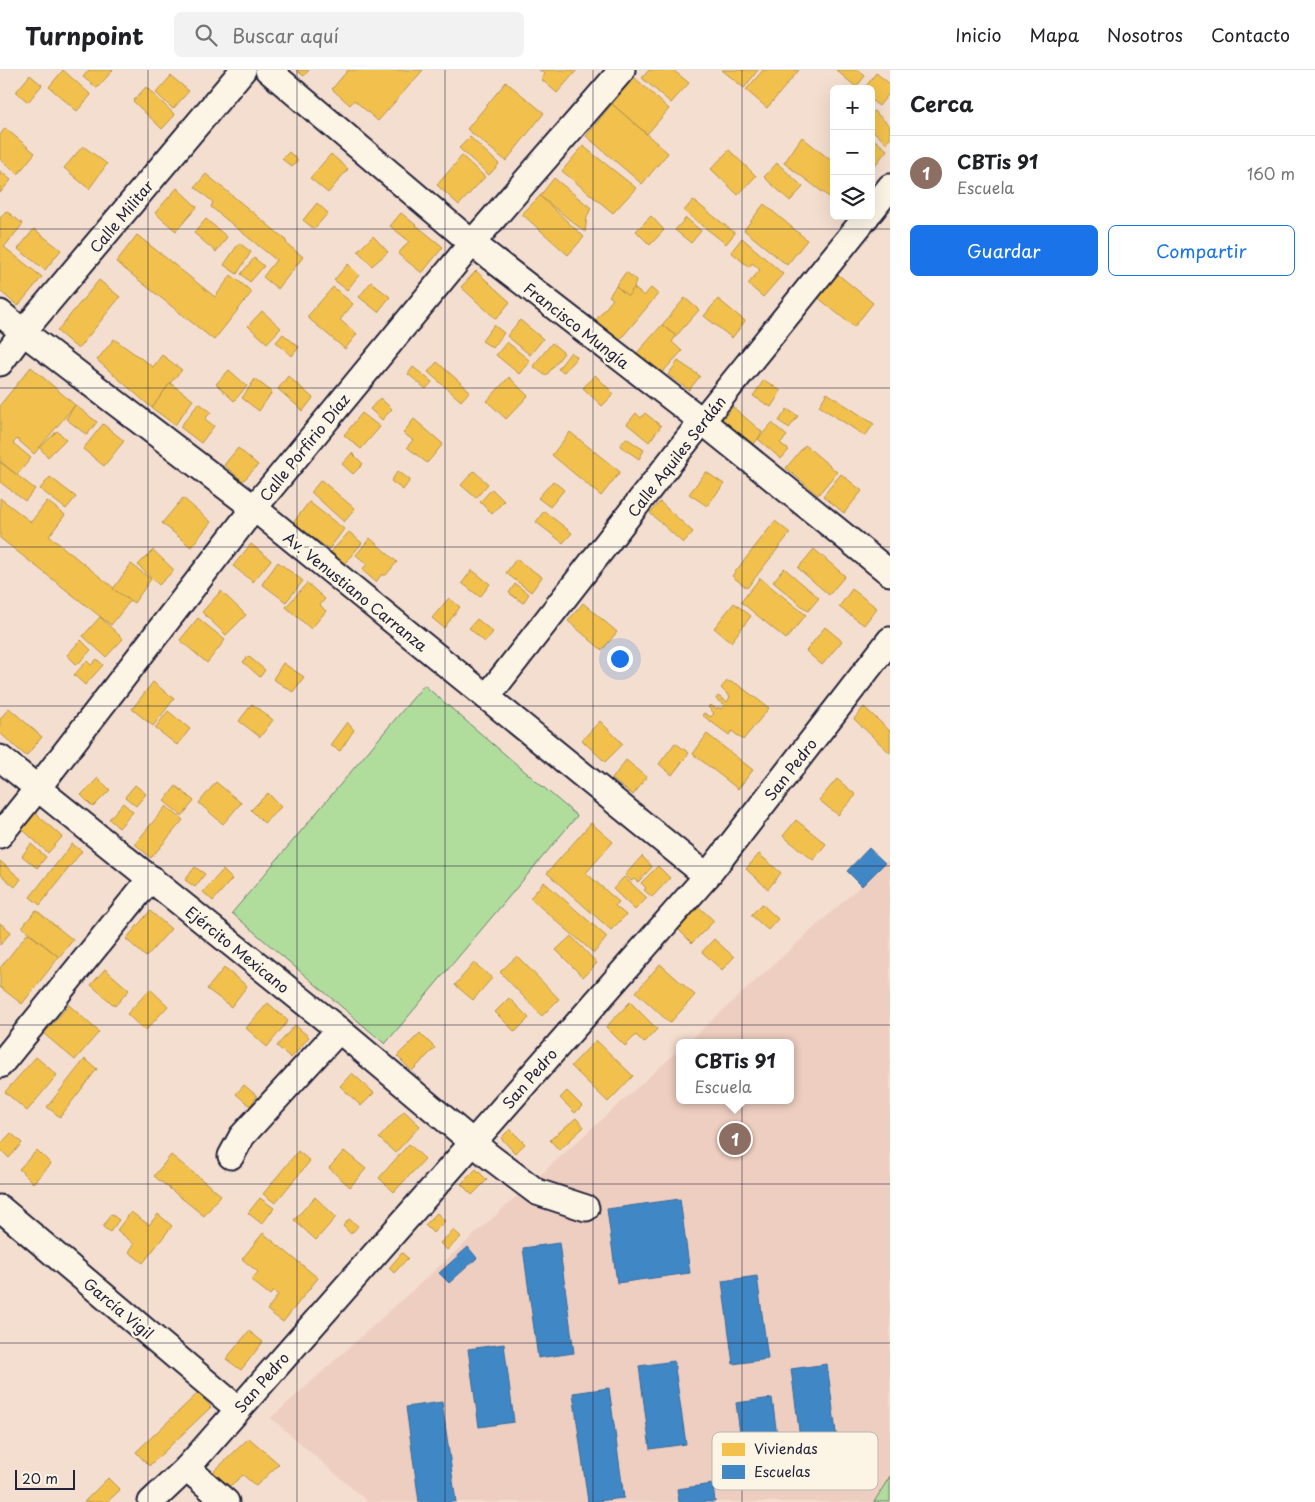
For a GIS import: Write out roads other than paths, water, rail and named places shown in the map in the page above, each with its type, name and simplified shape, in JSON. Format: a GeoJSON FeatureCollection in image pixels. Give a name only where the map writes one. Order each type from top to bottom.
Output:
{"type":"FeatureCollection","features":[{"type":"Feature","properties":{"kind":"street","name":"Calle Militar"},"geometry":{"type":"LineString","coordinates":[[0,363],[23,332],[243,70]]}},
{"type":"Feature","properties":{"kind":"street","name":"Francisco Mungía"},"geometry":{"type":"LineString","coordinates":[[268,70],[472,243],[702,421],[890,574]]}},
{"type":"Feature","properties":{"kind":"street","name":"Calle Porfirio Díaz"},"geometry":{"type":"LineString","coordinates":[[0,835],[254,508],[472,243],[622,70]]}},
{"type":"Feature","properties":{"kind":"street"},"geometry":{"type":"LineString","coordinates":[[875,206],[890,187]]}},
{"type":"Feature","properties":{"kind":"street","name":"Calle Aquiles Serdán"},"geometry":{"type":"LineString","coordinates":[[487,697],[702,421],[864,220]]}},
{"type":"Feature","properties":{"kind":"street","name":"Av. Venustiano Carranza"},"geometry":{"type":"LineString","coordinates":[[0,313],[254,508],[707,876]]}},
{"type":"Feature","properties":{"kind":"street","name":"San Pedro"},"geometry":{"type":"LineString","coordinates":[[150,1502],[187,1468],[707,876],[890,640]]}},
{"type":"Feature","properties":{"kind":"street","name":"Ejército Mexicano"},"geometry":{"type":"LineString","coordinates":[[0,758],[339,1030],[472,1143],[537,1192],[586,1208]]}},
{"type":"Feature","properties":{"kind":"street"},"geometry":{"type":"LineString","coordinates":[[0,1065],[151,878]]}},
{"type":"Feature","properties":{"kind":"street"},"geometry":{"type":"LineString","coordinates":[[231,1156],[242,1136],[339,1030]]}},
{"type":"Feature","properties":{"kind":"street","name":"García Vigil"},"geometry":{"type":"LineString","coordinates":[[0,1208],[238,1409]]}},
{"type":"Feature","properties":{"kind":"street"},"geometry":{"type":"LineString","coordinates":[[187,1468],[226,1502]]}},
{"type":"Feature","properties":{"kind":"place","name":"CBTis 91"},"geometry":{"type":"Point","coordinates":[735,1139]}}]}
